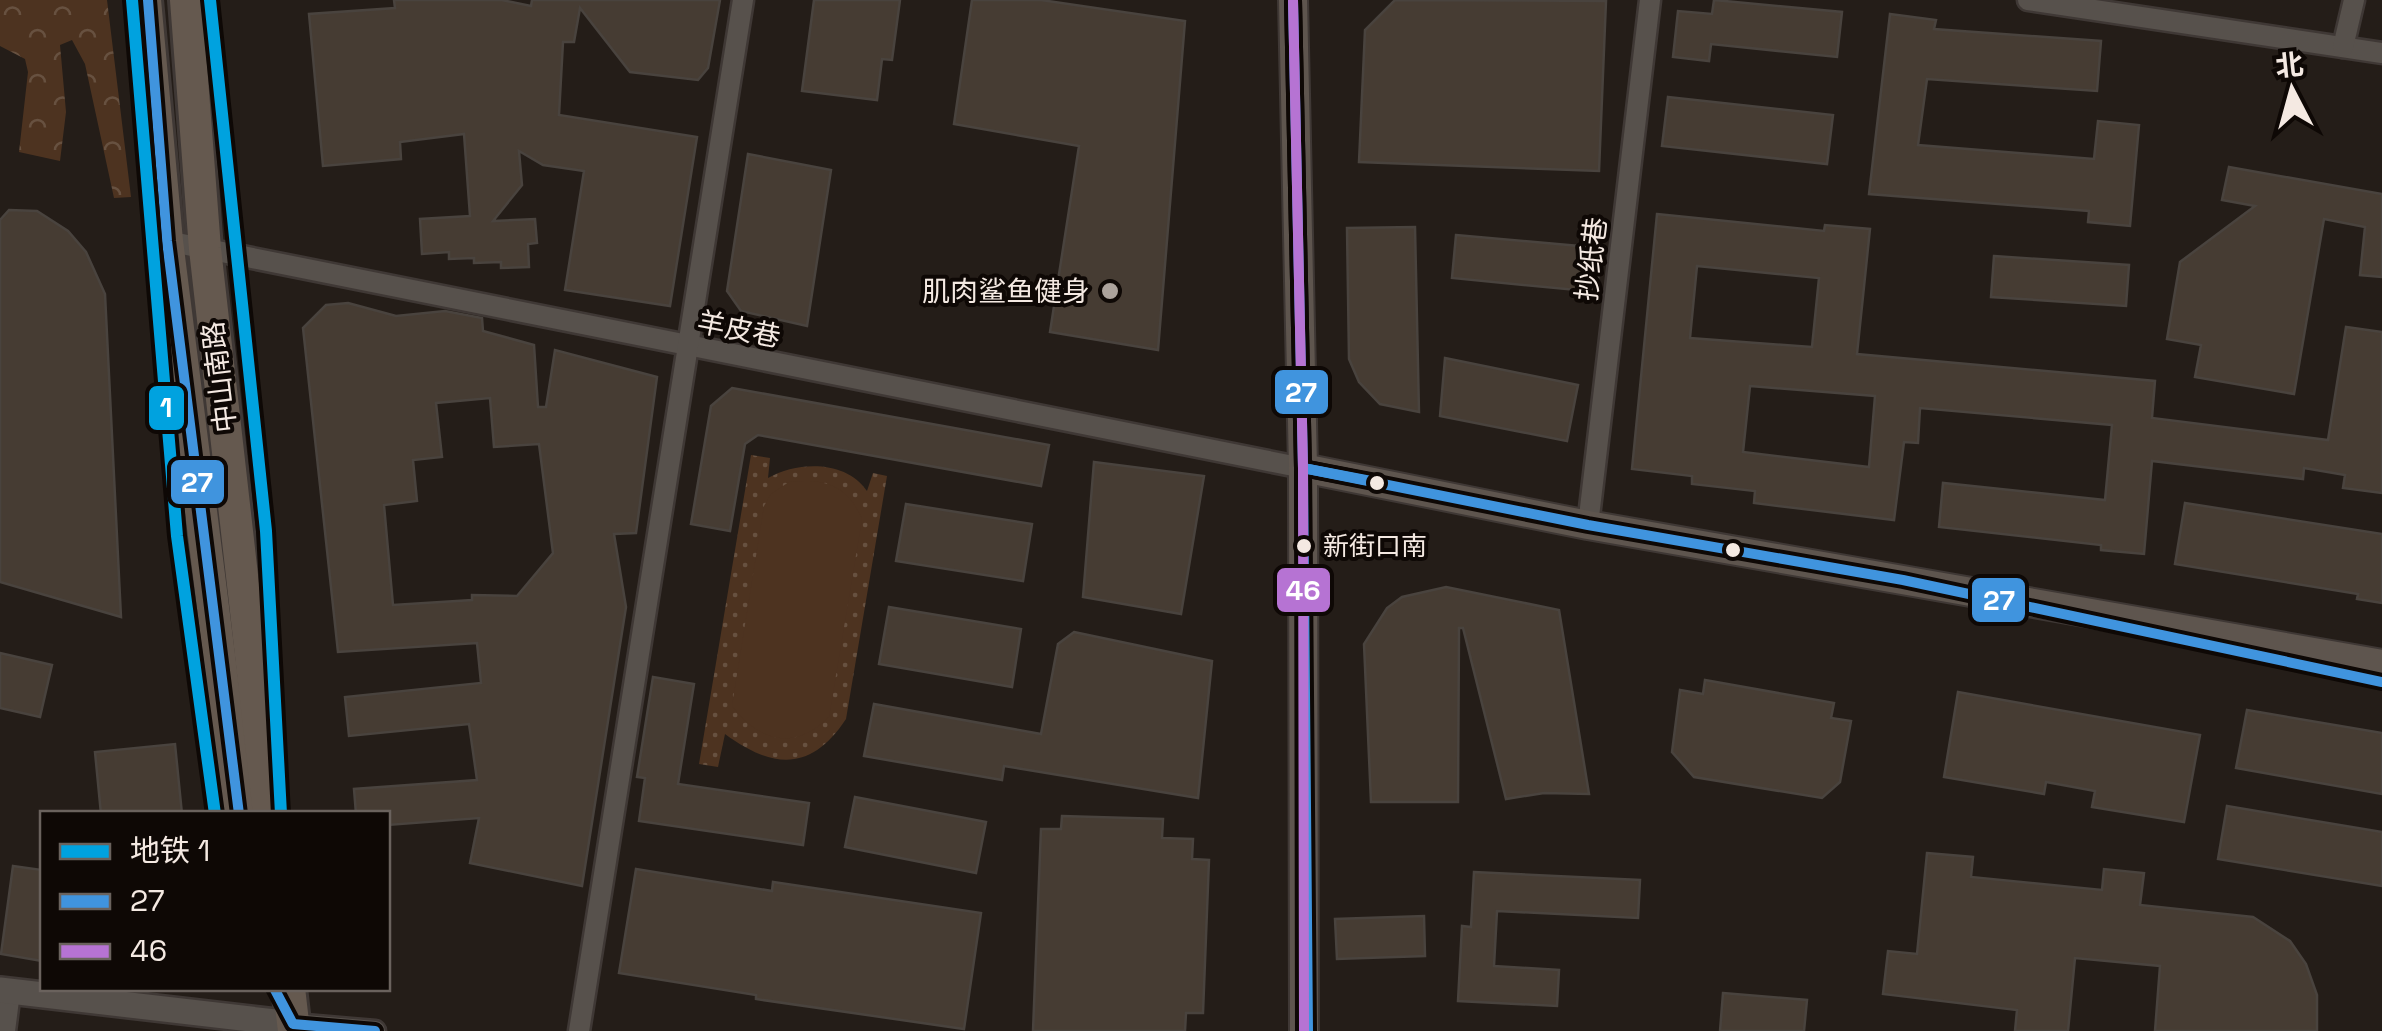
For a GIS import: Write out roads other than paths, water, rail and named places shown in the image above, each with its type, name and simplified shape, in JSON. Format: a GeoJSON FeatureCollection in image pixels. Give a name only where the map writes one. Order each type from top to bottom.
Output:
{"type":"FeatureCollection","features":[{"type":"Feature","properties":{"kind":"main road","name":"中山南路"},"geometry":{"type":"LineString","coordinates":[[146,0],[167,240],[240,811]]}},
{"type":"Feature","properties":{"kind":"main road","name":"中山南路"},"geometry":{"type":"LineString","coordinates":[[186,0],[204,248],[269,811]]}},
{"type":"Feature","properties":{"kind":"main road"},"geometry":{"type":"LineString","coordinates":[[1293,0],[1303,468],[1304,1031]]}},
{"type":"Feature","properties":{"kind":"main road"},"geometry":{"type":"LineString","coordinates":[[1303,468],[1588,525],[2382,664]]}},
{"type":"Feature","properties":{"kind":"main road"},"geometry":{"type":"LineString","coordinates":[[276,991],[294,1027]]}},
{"type":"Feature","properties":{"kind":"main road"},"geometry":{"type":"LineString","coordinates":[[289,991],[294,1027]]}},
{"type":"Feature","properties":{"kind":"street"},"geometry":{"type":"LineString","coordinates":[[580,1031],[628,706],[690,348],[743,0]]}},
{"type":"Feature","properties":{"kind":"street","name":"抄纸巷"},"geometry":{"type":"LineString","coordinates":[[1588,525],[1650,0]]}},
{"type":"Feature","properties":{"kind":"street"},"geometry":{"type":"LineString","coordinates":[[2028,0],[2382,53]]}},
{"type":"Feature","properties":{"kind":"street"},"geometry":{"type":"LineString","coordinates":[[2343,47],[2354,0]]}},
{"type":"Feature","properties":{"kind":"street","name":"羊皮巷"},"geometry":{"type":"LineString","coordinates":[[167,240],[1303,468]]}},
{"type":"Feature","properties":{"kind":"street"},"geometry":{"type":"LineString","coordinates":[[5,1031],[5,991],[294,1027],[376,1031]]}},
{"type":"Feature","properties":{"kind":"metro line","name":"1"},"geometry":{"type":"LineString","coordinates":[[132,0],[177,536],[215,811]]}},
{"type":"Feature","properties":{"kind":"metro line","name":"1"},"geometry":{"type":"LineString","coordinates":[[210,0],[266,531],[281,811]]}},
{"type":"Feature","properties":{"kind":"place","name":"肌肉鲨鱼健身"},"geometry":{"type":"Point","coordinates":[1110,291]}},
{"type":"Feature","properties":{"kind":"place","name":"新街口南"},"geometry":{"type":"Point","coordinates":[1304,546]}}]}
